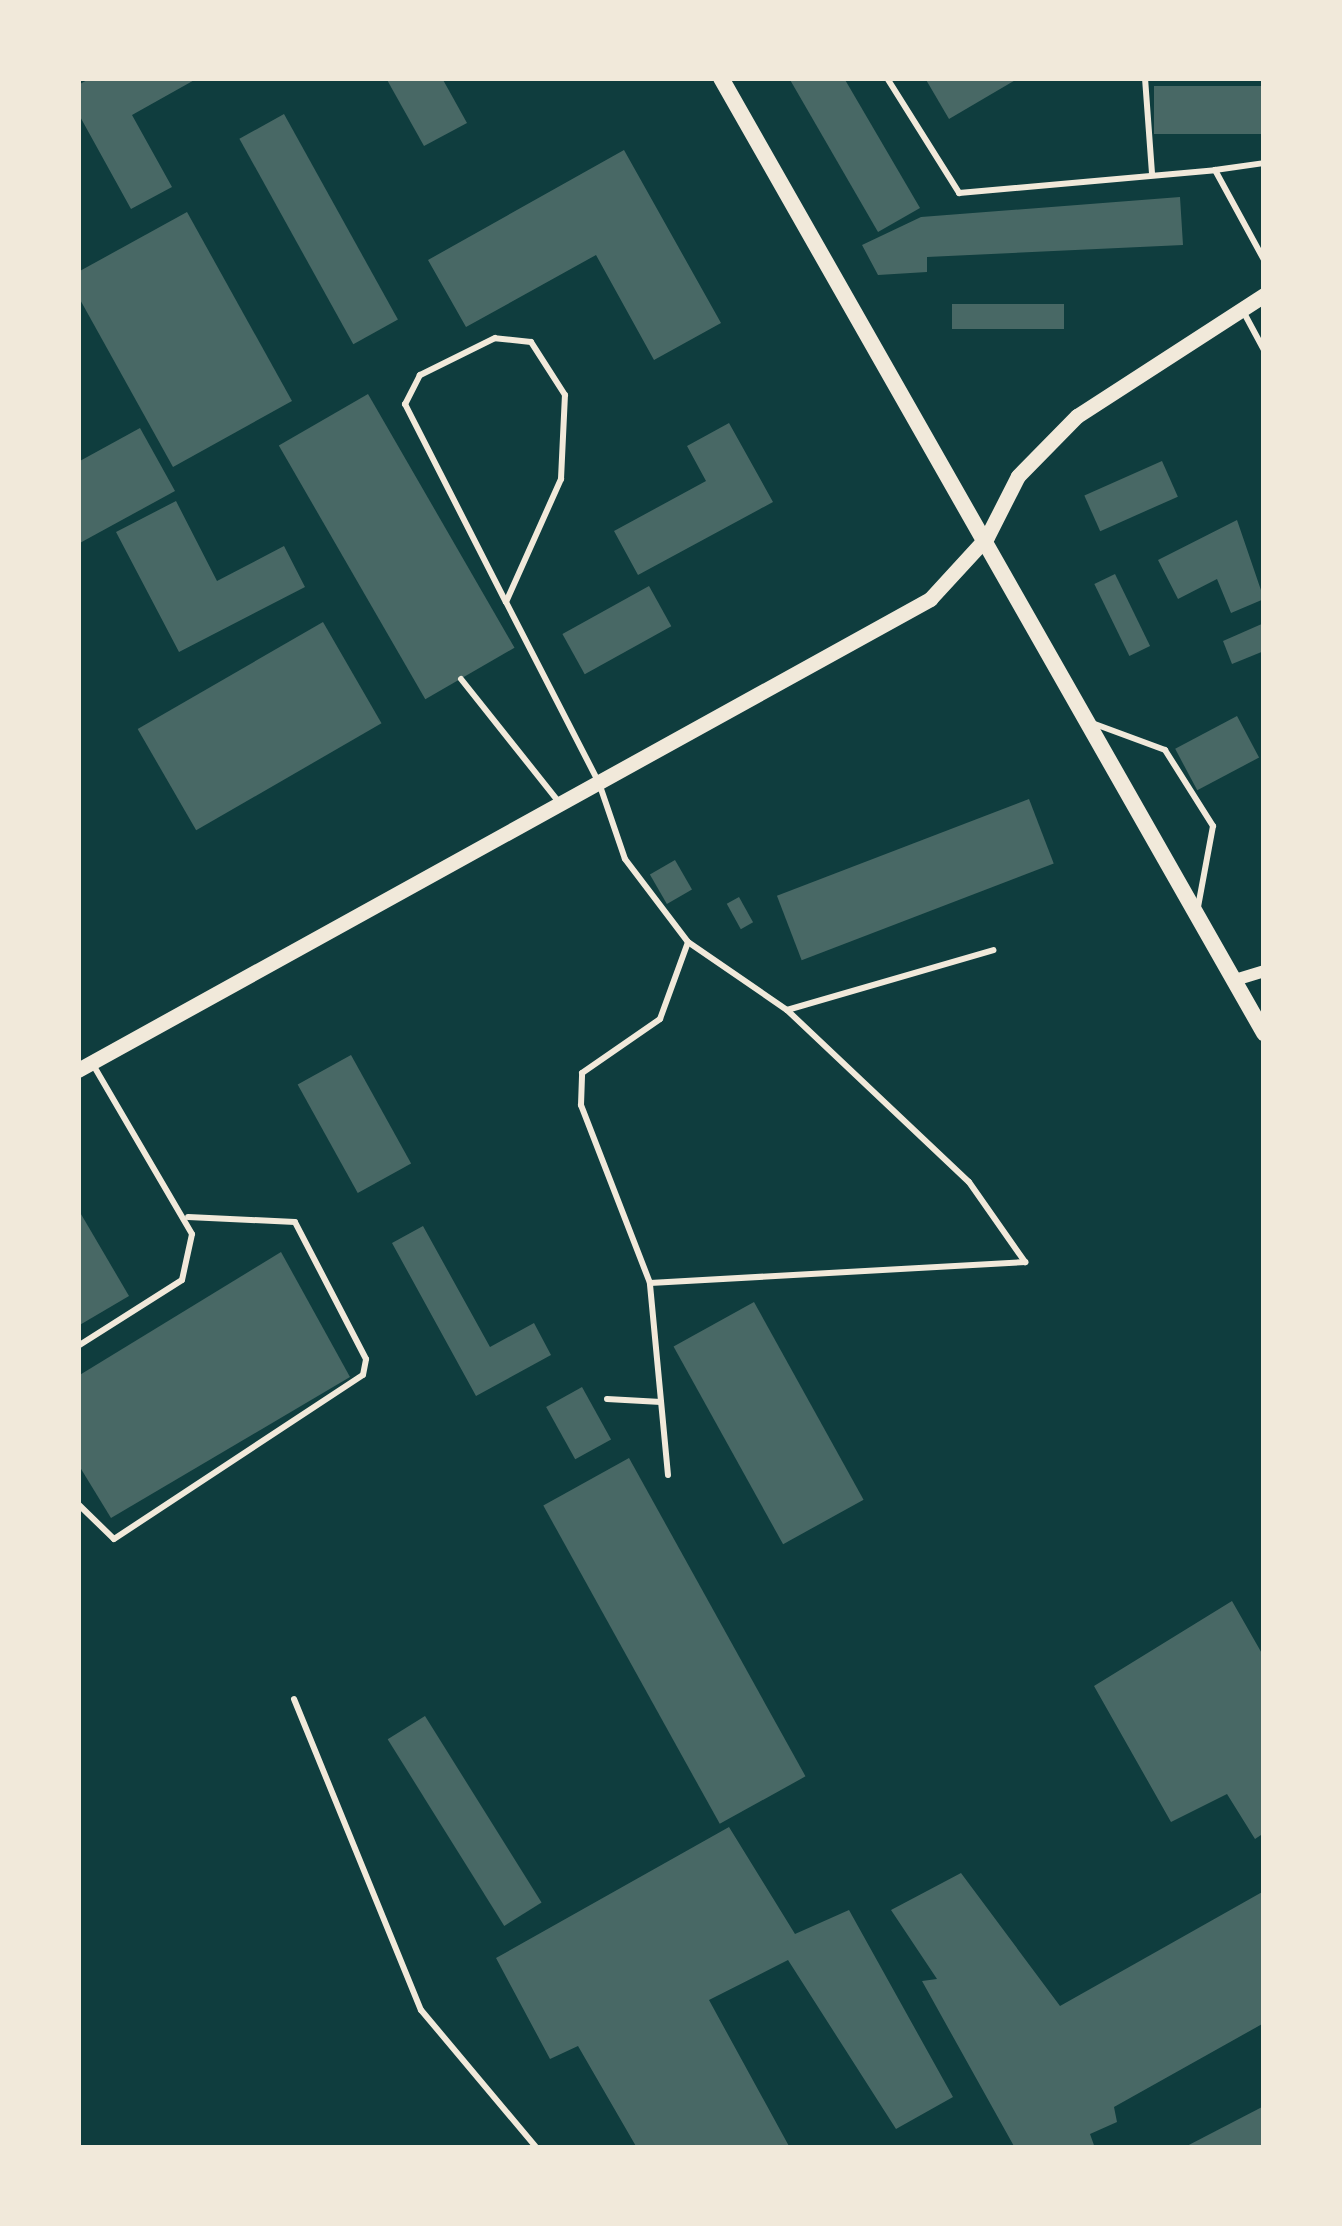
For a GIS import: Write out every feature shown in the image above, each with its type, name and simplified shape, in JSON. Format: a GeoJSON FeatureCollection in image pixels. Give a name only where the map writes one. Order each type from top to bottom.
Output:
{"type":"FeatureCollection","features":[{"type":"Feature","properties":{"kind":"main road"},"geometry":{"type":"LineString","coordinates":[[721,78],[987,537],[1264,1033]]}},
{"type":"Feature","properties":{"kind":"street"},"geometry":{"type":"LineString","coordinates":[[85,1066],[560,803],[862,643],[930,599],[987,537],[1018,476],[1077,416],[1264,295]]}},
{"type":"Feature","properties":{"kind":"street"},"geometry":{"type":"LineString","coordinates":[[1235,980],[1264,971]]}},
{"type":"Feature","properties":{"kind":"lane"},"geometry":{"type":"LineString","coordinates":[[1144,78],[1152,174]]}},
{"type":"Feature","properties":{"kind":"lane"},"geometry":{"type":"LineString","coordinates":[[889,79],[958,193],[1264,163]]}},
{"type":"Feature","properties":{"kind":"lane"},"geometry":{"type":"LineString","coordinates":[[1215,170],[1264,260]]}},
{"type":"Feature","properties":{"kind":"lane"},"geometry":{"type":"LineString","coordinates":[[1242,308],[1264,350]]}},
{"type":"Feature","properties":{"kind":"lane"},"geometry":{"type":"LineString","coordinates":[[506,602],[561,479],[565,395],[531,342],[495,338],[420,375],[405,404],[598,783],[625,859],[688,942],[787,1010],[969,1182],[1025,1262],[650,1283]]}},
{"type":"Feature","properties":{"kind":"lane"},"geometry":{"type":"LineString","coordinates":[[461,679],[560,803]]}},
{"type":"Feature","properties":{"kind":"lane"},"geometry":{"type":"LineString","coordinates":[[1090,722],[1165,750],[1213,826],[1197,911]]}},
{"type":"Feature","properties":{"kind":"lane"},"geometry":{"type":"LineString","coordinates":[[668,1475],[650,1283],[581,1105],[582,1073],[660,1018],[688,942]]}},
{"type":"Feature","properties":{"kind":"lane"},"geometry":{"type":"LineString","coordinates":[[787,1010],[993,950]]}},
{"type":"Feature","properties":{"kind":"lane"},"geometry":{"type":"LineString","coordinates":[[78,1346],[182,1280],[188,1217],[85,1066]]}},
{"type":"Feature","properties":{"kind":"lane"},"geometry":{"type":"LineString","coordinates":[[78,1504],[114,1539],[363,1375],[366,1359],[300,1227],[188,1217]]}},
{"type":"Feature","properties":{"kind":"lane"},"geometry":{"type":"LineString","coordinates":[[607,1399],[662,1402]]}},
{"type":"Feature","properties":{"kind":"lane"},"geometry":{"type":"LineString","coordinates":[[294,1699],[421,2010],[537,2148]]}},
{"type":"Feature","properties":{"kind":"building"},"geometry":{"type":"Polygon","coordinates":[[[91,78],[198,78],[132,115],[172,187],[131,209],[78,113],[78,85],[91,78]]]}},
{"type":"Feature","properties":{"kind":"building"},"geometry":{"type":"Polygon","coordinates":[[[386,78],[442,78],[467,123],[424,146],[386,78]]]}},
{"type":"Feature","properties":{"kind":"building"},"geometry":{"type":"Polygon","coordinates":[[[789,78],[844,78],[920,208],[878,232],[789,78]]]}},
{"type":"Feature","properties":{"kind":"building"},"geometry":{"type":"Polygon","coordinates":[[[925,78],[1019,78],[949,119],[925,78]]]}},
{"type":"Feature","properties":{"kind":"building"},"geometry":{"type":"Polygon","coordinates":[[[1154,86],[1264,86],[1264,134],[1154,134],[1154,86]]]}},
{"type":"Feature","properties":{"kind":"building"},"geometry":{"type":"Polygon","coordinates":[[[284,114],[398,320],[353,344],[239,139],[284,114]]]}},
{"type":"Feature","properties":{"kind":"building"},"geometry":{"type":"Polygon","coordinates":[[[624,150],[721,323],[654,360],[596,255],[466,327],[428,260],[624,150]]]}},
{"type":"Feature","properties":{"kind":"building"},"geometry":{"type":"Polygon","coordinates":[[[1180,197],[1183,245],[927,257],[927,272],[878,275],[862,245],[921,217],[1180,197]]]}},
{"type":"Feature","properties":{"kind":"building"},"geometry":{"type":"Polygon","coordinates":[[[187,212],[292,401],[173,467],[78,296],[78,272],[187,212]]]}},
{"type":"Feature","properties":{"kind":"building"},"geometry":{"type":"Polygon","coordinates":[[[952,304],[1064,304],[1064,329],[952,329],[952,304]]]}},
{"type":"Feature","properties":{"kind":"building"},"geometry":{"type":"Polygon","coordinates":[[[368,394],[514,648],[425,699],[279,446],[368,394]]]}},
{"type":"Feature","properties":{"kind":"building"},"geometry":{"type":"Polygon","coordinates":[[[729,423],[773,502],[638,575],[614,531],[706,481],[687,446],[729,423]]]}},
{"type":"Feature","properties":{"kind":"building"},"geometry":{"type":"Polygon","coordinates":[[[140,428],[175,491],[78,544],[78,462],[140,428]]]}},
{"type":"Feature","properties":{"kind":"building"},"geometry":{"type":"Polygon","coordinates":[[[1162,461],[1178,497],[1100,531],[1084,496],[1162,461]]]}},
{"type":"Feature","properties":{"kind":"building"},"geometry":{"type":"Polygon","coordinates":[[[176,501],[217,581],[284,546],[305,587],[179,652],[116,532],[176,501]]]}},
{"type":"Feature","properties":{"kind":"building"},"geometry":{"type":"Polygon","coordinates":[[[1237,520],[1264,599],[1231,613],[1217,579],[1178,599],[1158,560],[1237,520]]]}},
{"type":"Feature","properties":{"kind":"building"},"geometry":{"type":"Polygon","coordinates":[[[1115,574],[1150,646],[1129,656],[1094,584],[1115,574]]]}},
{"type":"Feature","properties":{"kind":"building"},"geometry":{"type":"Polygon","coordinates":[[[649,586],[671,626],[585,674],[562,634],[649,586]]]}},
{"type":"Feature","properties":{"kind":"building"},"geometry":{"type":"Polygon","coordinates":[[[323,622],[382,723],[196,830],[138,729],[323,622]]]}},
{"type":"Feature","properties":{"kind":"building"},"geometry":{"type":"Polygon","coordinates":[[[1264,623],[1264,651],[1232,664],[1223,641],[1264,623]]]}},
{"type":"Feature","properties":{"kind":"building"},"geometry":{"type":"Polygon","coordinates":[[[1237,716],[1259,757],[1197,790],[1175,749],[1237,716]]]}},
{"type":"Feature","properties":{"kind":"building"},"geometry":{"type":"Polygon","coordinates":[[[1029,799],[1054,863],[802,960],[777,896],[1029,799]]]}},
{"type":"Feature","properties":{"kind":"building"},"geometry":{"type":"Polygon","coordinates":[[[675,860],[692,889],[667,904],[650,874],[675,860]]]}},
{"type":"Feature","properties":{"kind":"building"},"geometry":{"type":"Polygon","coordinates":[[[739,897],[753,922],[741,929],[727,904],[739,897]]]}},
{"type":"Feature","properties":{"kind":"building"},"geometry":{"type":"Polygon","coordinates":[[[351,1055],[411,1163],[358,1193],[298,1085],[351,1055]]]}},
{"type":"Feature","properties":{"kind":"building"},"geometry":{"type":"Polygon","coordinates":[[[78,1209],[129,1296],[78,1326],[78,1209]]]}},
{"type":"Feature","properties":{"kind":"building"},"geometry":{"type":"Polygon","coordinates":[[[423,1226],[490,1347],[534,1323],[551,1355],[476,1396],[392,1243],[423,1226]]]}},
{"type":"Feature","properties":{"kind":"building"},"geometry":{"type":"Polygon","coordinates":[[[281,1252],[350,1377],[111,1518],[78,1464],[78,1376],[281,1252]]]}},
{"type":"Feature","properties":{"kind":"building"},"geometry":{"type":"Polygon","coordinates":[[[754,1302],[864,1500],[783,1544],[674,1347],[754,1302]]]}},
{"type":"Feature","properties":{"kind":"building"},"geometry":{"type":"Polygon","coordinates":[[[582,1387],[611,1439],[575,1459],[546,1407],[582,1387]]]}},
{"type":"Feature","properties":{"kind":"building"},"geometry":{"type":"Polygon","coordinates":[[[629,1458],[805,1776],[720,1824],[543,1506],[629,1458]]]}},
{"type":"Feature","properties":{"kind":"building"},"geometry":{"type":"Polygon","coordinates":[[[1232,1601],[1264,1657],[1264,1833],[1255,1839],[1227,1794],[1171,1822],[1094,1686],[1232,1601]]]}},
{"type":"Feature","properties":{"kind":"building"},"geometry":{"type":"Polygon","coordinates":[[[425,1716],[542,1903],[504,1926],[388,1739],[425,1716]]]}},
{"type":"Feature","properties":{"kind":"building"},"geometry":{"type":"Polygon","coordinates":[[[729,1827],[795,1934],[849,1910],[953,2097],[896,2129],[788,1960],[709,2000],[790,2148],[637,2148],[578,2046],[550,2059],[496,1958],[729,1827]]]}},
{"type":"Feature","properties":{"kind":"building"},"geometry":{"type":"Polygon","coordinates":[[[961,1873],[1060,2006],[1264,1891],[1264,2023],[1114,2107],[1117,2122],[1090,2134],[1095,2148],[1015,2148],[922,1981],[937,1979],[891,1910],[961,1873]]]}},
{"type":"Feature","properties":{"kind":"building"},"geometry":{"type":"Polygon","coordinates":[[[1264,2106],[1264,2148],[1183,2148],[1264,2106]]]}}]}
